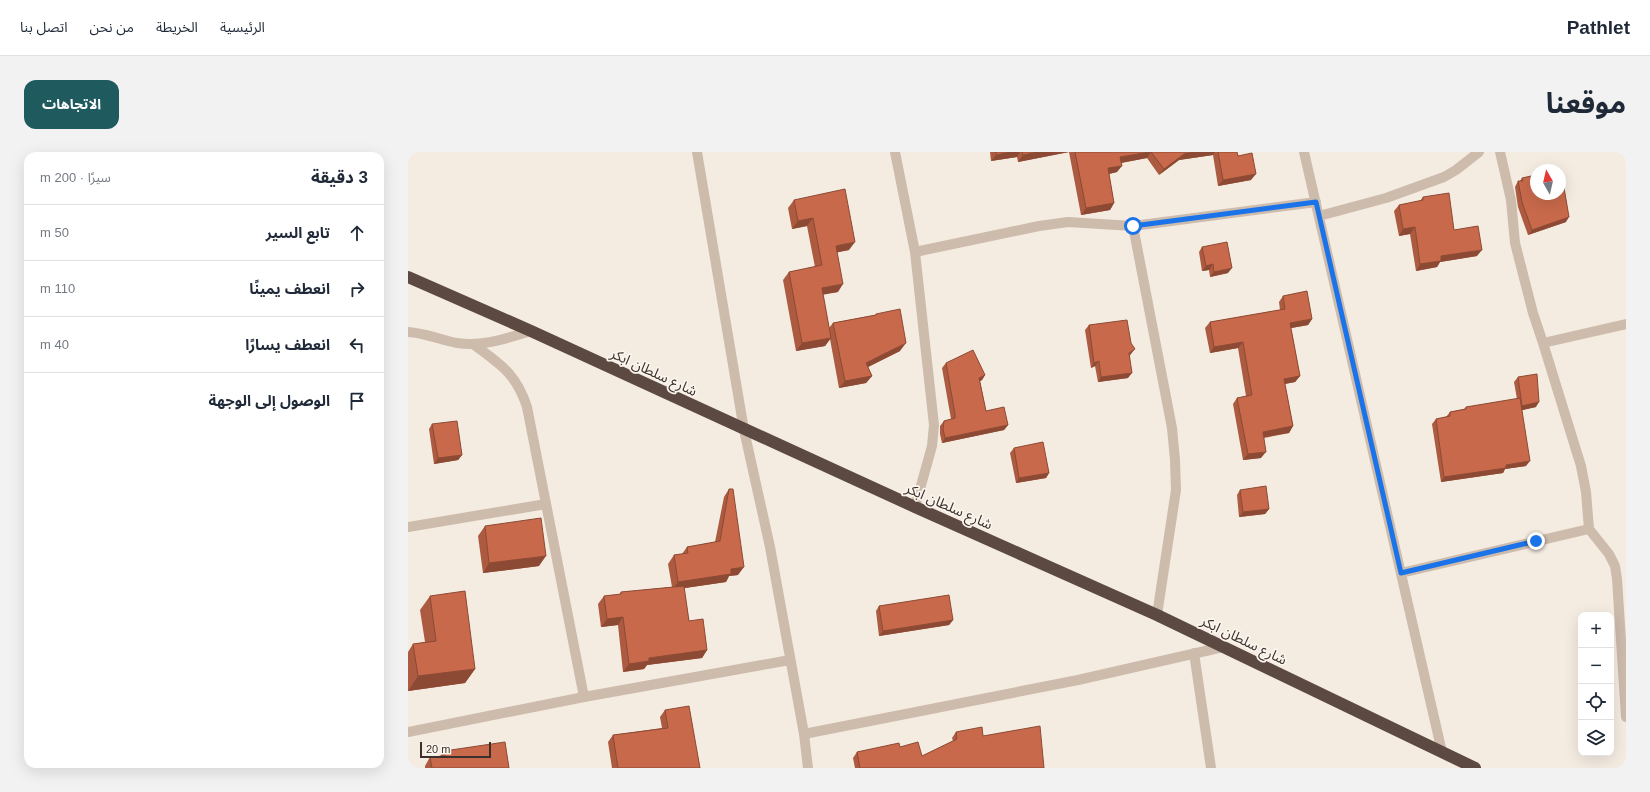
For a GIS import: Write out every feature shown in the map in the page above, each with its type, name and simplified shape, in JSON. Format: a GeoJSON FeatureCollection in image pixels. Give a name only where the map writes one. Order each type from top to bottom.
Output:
{"type":"FeatureCollection","features":[{"type":"Feature","properties":{"kind":"highway","name":"شارع سلطان ابكر"},"geometry":{"type":"LineString","coordinates":[[408,277],[531,331],[744,430],[1157,615],[1475,768]]}},
{"type":"Feature","properties":{"kind":"street"},"geometry":{"type":"LineString","coordinates":[[697,152],[744,430],[770,547],[804,734],[808,768]]}},
{"type":"Feature","properties":{"kind":"street"},"geometry":{"type":"LineString","coordinates":[[895,152],[915,252],[934,425],[932,446],[915,507]]}},
{"type":"Feature","properties":{"kind":"street"},"geometry":{"type":"LineString","coordinates":[[1304,152],[1442,752]]}},
{"type":"Feature","properties":{"kind":"street"},"geometry":{"type":"LineString","coordinates":[[1319,216],[1386,198],[1444,177],[1456,170],[1478,152]]}},
{"type":"Feature","properties":{"kind":"street"},"geometry":{"type":"LineString","coordinates":[[1500,152],[1511,200],[1516,243],[1534,313],[1581,466],[1586,492],[1590,529],[1609,554],[1615,566],[1626,717]]}},
{"type":"Feature","properties":{"kind":"street"},"geometry":{"type":"LineString","coordinates":[[915,252],[1039,226],[1068,222],[1133,226],[1316,202]]}},
{"type":"Feature","properties":{"kind":"street"},"geometry":{"type":"LineString","coordinates":[[1133,226],[1172,428],[1175,460],[1176,490],[1157,615]]}},
{"type":"Feature","properties":{"kind":"street"},"geometry":{"type":"LineString","coordinates":[[1543,343],[1626,324]]}},
{"type":"Feature","properties":{"kind":"street"},"geometry":{"type":"LineString","coordinates":[[408,332],[416,332],[457,343],[473,344],[489,342],[531,331]]}},
{"type":"Feature","properties":{"kind":"street"},"geometry":{"type":"LineString","coordinates":[[473,344],[507,369],[523,396],[584,697]]}},
{"type":"Feature","properties":{"kind":"street"},"geometry":{"type":"LineString","coordinates":[[408,527],[546,504]]}},
{"type":"Feature","properties":{"kind":"street"},"geometry":{"type":"LineString","coordinates":[[1401,573],[1590,529]]}},
{"type":"Feature","properties":{"kind":"street"},"geometry":{"type":"LineString","coordinates":[[804,734],[1078,680],[1223,646]]}},
{"type":"Feature","properties":{"kind":"street"},"geometry":{"type":"LineString","coordinates":[[1194,653],[1211,768]]}},
{"type":"Feature","properties":{"kind":"street"},"geometry":{"type":"LineString","coordinates":[[408,732],[584,697],[790,660]]}},
{"type":"Feature","properties":{"kind":"building"},"geometry":{"type":"Polygon","coordinates":[[[996,152],[1011,152],[996,155],[996,152]]]}},
{"type":"Feature","properties":{"kind":"building"},"geometry":{"type":"Polygon","coordinates":[[[1022,152],[1039,152],[1023,155],[1022,152]]]}},
{"type":"Feature","properties":{"kind":"building"},"geometry":{"type":"Polygon","coordinates":[[[1075,152],[1150,152],[1120,157],[1122,166],[1108,168],[1114,203],[1086,208],[1075,152]]]}},
{"type":"Feature","properties":{"kind":"building"},"geometry":{"type":"Polygon","coordinates":[[[1151,152],[1194,152],[1184,154],[1164,169],[1151,152]]]}},
{"type":"Feature","properties":{"kind":"building"},"geometry":{"type":"Polygon","coordinates":[[[1218,152],[1237,152],[1238,156],[1252,153],[1256,174],[1223,180],[1218,152]]]}},
{"type":"Feature","properties":{"kind":"building"},"geometry":{"type":"Polygon","coordinates":[[[1530,176],[1530,200],[1566,199],[1569,217],[1532,230],[1522,202],[1518,181],[1523,181],[1522,178],[1530,176]]]}},
{"type":"Feature","properties":{"kind":"building"},"geometry":{"type":"Polygon","coordinates":[[[845,189],[855,242],[836,246],[843,284],[822,288],[831,338],[802,343],[789,272],[822,265],[813,218],[798,221],[794,200],[845,189]]]}},
{"type":"Feature","properties":{"kind":"building"},"geometry":{"type":"Polygon","coordinates":[[[1449,193],[1454,230],[1478,226],[1482,250],[1441,256],[1441,261],[1420,264],[1415,227],[1403,229],[1399,205],[1423,200],[1423,197],[1449,193]]]}},
{"type":"Feature","properties":{"kind":"building"},"geometry":{"type":"Polygon","coordinates":[[[1227,242],[1232,268],[1214,272],[1213,264],[1206,266],[1202,247],[1227,242]]]}},
{"type":"Feature","properties":{"kind":"building"},"geometry":{"type":"Polygon","coordinates":[[[1307,291],[1312,319],[1290,323],[1300,376],[1284,379],[1293,426],[1263,432],[1266,452],[1248,454],[1237,398],[1252,395],[1243,342],[1214,347],[1210,322],[1285,309],[1283,296],[1307,291]]]}},
{"type":"Feature","properties":{"kind":"building"},"geometry":{"type":"Polygon","coordinates":[[[900,309],[906,343],[866,363],[872,376],[845,381],[833,323],[900,309]]]}},
{"type":"Feature","properties":{"kind":"building"},"geometry":{"type":"Polygon","coordinates":[[[1127,320],[1131,343],[1135,349],[1129,353],[1132,373],[1101,377],[1099,361],[1094,363],[1089,325],[1127,320]]]}},
{"type":"Feature","properties":{"kind":"building"},"geometry":{"type":"Polygon","coordinates":[[[973,350],[985,375],[979,378],[986,411],[1004,407],[1008,425],[945,438],[943,429],[944,421],[955,418],[946,363],[973,350]]]}},
{"type":"Feature","properties":{"kind":"building"},"geometry":{"type":"Polygon","coordinates":[[[1537,374],[1539,402],[1522,406],[1518,377],[1537,374]]]}},
{"type":"Feature","properties":{"kind":"building"},"geometry":{"type":"Polygon","coordinates":[[[1520,398],[1530,461],[1506,465],[1506,468],[1444,477],[1436,419],[1450,416],[1450,412],[1466,409],[1466,407],[1520,398]]]}},
{"type":"Feature","properties":{"kind":"building"},"geometry":{"type":"Polygon","coordinates":[[[457,421],[462,455],[438,458],[432,424],[457,421]]]}},
{"type":"Feature","properties":{"kind":"building"},"geometry":{"type":"Polygon","coordinates":[[[1043,442],[1049,473],[1019,478],[1014,448],[1043,442]]]}},
{"type":"Feature","properties":{"kind":"building"},"geometry":{"type":"Polygon","coordinates":[[[1266,486],[1269,509],[1243,512],[1240,490],[1266,486]]]}},
{"type":"Feature","properties":{"kind":"building"},"geometry":{"type":"Polygon","coordinates":[[[729,489],[733,489],[744,567],[731,569],[731,574],[678,582],[674,555],[688,553],[687,547],[720,541],[729,489]]]}},
{"type":"Feature","properties":{"kind":"building"},"geometry":{"type":"Polygon","coordinates":[[[541,518],[546,556],[489,563],[485,526],[541,518]]]}},
{"type":"Feature","properties":{"kind":"building"},"geometry":{"type":"Polygon","coordinates":[[[684,586],[689,621],[703,619],[707,650],[649,658],[649,661],[629,664],[623,617],[607,619],[604,596],[621,594],[621,592],[684,586]]]}},
{"type":"Feature","properties":{"kind":"building"},"geometry":{"type":"Polygon","coordinates":[[[465,591],[475,669],[418,676],[413,644],[436,641],[430,596],[465,591]]]}},
{"type":"Feature","properties":{"kind":"building"},"geometry":{"type":"Polygon","coordinates":[[[949,595],[953,620],[883,631],[879,606],[949,595]]]}},
{"type":"Feature","properties":{"kind":"building"},"geometry":{"type":"Polygon","coordinates":[[[689,706],[700,768],[618,768],[613,735],[668,728],[665,710],[689,706]]]}},
{"type":"Feature","properties":{"kind":"building"},"geometry":{"type":"Polygon","coordinates":[[[1040,726],[1044,768],[860,768],[857,752],[899,743],[900,747],[918,742],[922,756],[957,739],[956,732],[982,727],[983,736],[1040,726]]]}},
{"type":"Feature","properties":{"kind":"building"},"geometry":{"type":"Polygon","coordinates":[[[505,742],[509,768],[432,768],[430,757],[445,756],[444,751],[505,742]]]}},
{"type":"Feature","properties":{"kind":"route"},"geometry":{"type":"LineString","coordinates":[[1133,226],[1316,202],[1401,573],[1536,541]]}}]}
